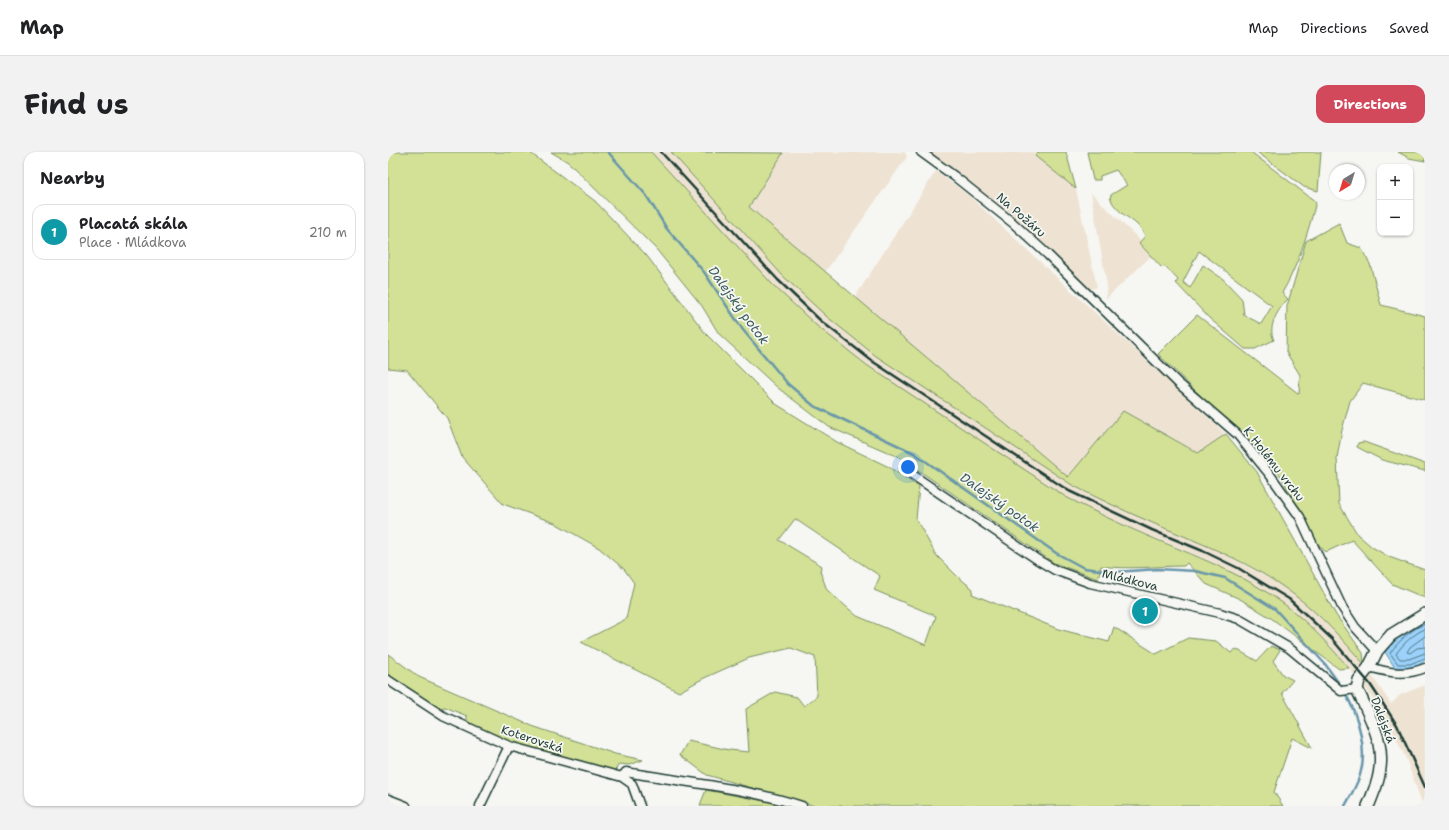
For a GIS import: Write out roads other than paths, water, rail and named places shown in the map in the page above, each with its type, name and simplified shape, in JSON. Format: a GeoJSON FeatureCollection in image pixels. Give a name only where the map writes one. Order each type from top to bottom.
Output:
{"type":"FeatureCollection","features":[{"type":"Feature","properties":{"kind":"street","name":"Na Požáru"},"geometry":{"type":"LineString","coordinates":[[921,152],[1014,223],[1098,304]]}},
{"type":"Feature","properties":{"kind":"street","name":"K Holému vrchu"},"geometry":{"type":"LineString","coordinates":[[1098,304],[1178,383],[1237,434],[1271,476],[1300,517],[1342,607],[1355,627],[1377,651]]}},
{"type":"Feature","properties":{"kind":"street","name":"Mládkova"},"geometry":{"type":"LineString","coordinates":[[904,469],[1031,556],[1055,570],[1090,583],[1220,613],[1239,619],[1289,648],[1349,690]]}},
{"type":"Feature","properties":{"kind":"street"},"geometry":{"type":"LineString","coordinates":[[1349,690],[1370,668],[1377,651],[1391,635],[1425,614]]}},
{"type":"Feature","properties":{"kind":"street"},"geometry":{"type":"LineString","coordinates":[[1370,668],[1401,674],[1412,674],[1425,668]]}},
{"type":"Feature","properties":{"kind":"street","name":"Koterovská"},"geometry":{"type":"LineString","coordinates":[[388,680],[443,716],[509,746],[622,776],[626,772],[748,793],[802,806]]}},
{"type":"Feature","properties":{"kind":"street","name":"Dalejská"},"geometry":{"type":"LineString","coordinates":[[1349,690],[1378,736],[1382,753],[1381,772],[1368,806]]}},
{"type":"Feature","properties":{"kind":"street"},"geometry":{"type":"LineString","coordinates":[[480,806],[509,746]]}},
{"type":"Feature","properties":{"kind":"street"},"geometry":{"type":"LineString","coordinates":[[622,776],[632,784],[640,806]]}},
{"type":"Feature","properties":{"kind":"street"},"geometry":{"type":"LineString","coordinates":[[388,799],[406,806]]}},
{"type":"Feature","properties":{"kind":"water"},"geometry":{"type":"Polygon","coordinates":[[[1425,620],[1425,660],[1415,667],[1395,668],[1385,652],[1400,636],[1425,620]]]}},
{"type":"Feature","properties":{"kind":"waterway","name":"Dalejský potok"},"geometry":{"type":"LineString","coordinates":[[608,152],[646,195],[667,229],[704,272],[743,330],[788,384],[814,406],[914,453],[1056,553],[1084,568],[1115,572],[1158,569],[1195,571],[1225,578],[1275,609],[1325,664],[1343,689]]}},
{"type":"Feature","properties":{"kind":"waterway","name":"Dalejský potok"},"geometry":{"type":"LineString","coordinates":[[1345,693],[1358,722],[1363,755],[1359,779],[1345,806]]}},
{"type":"Feature","properties":{"kind":"railway"},"geometry":{"type":"LineString","coordinates":[[661,152],[778,280],[821,321],[872,361],[1069,491],[1238,568],[1289,599],[1332,639],[1370,684],[1397,725],[1425,787]]}},
{"type":"Feature","properties":{"kind":"place","name":"Placatá skála"},"geometry":{"type":"Point","coordinates":[1145,611]}}]}
